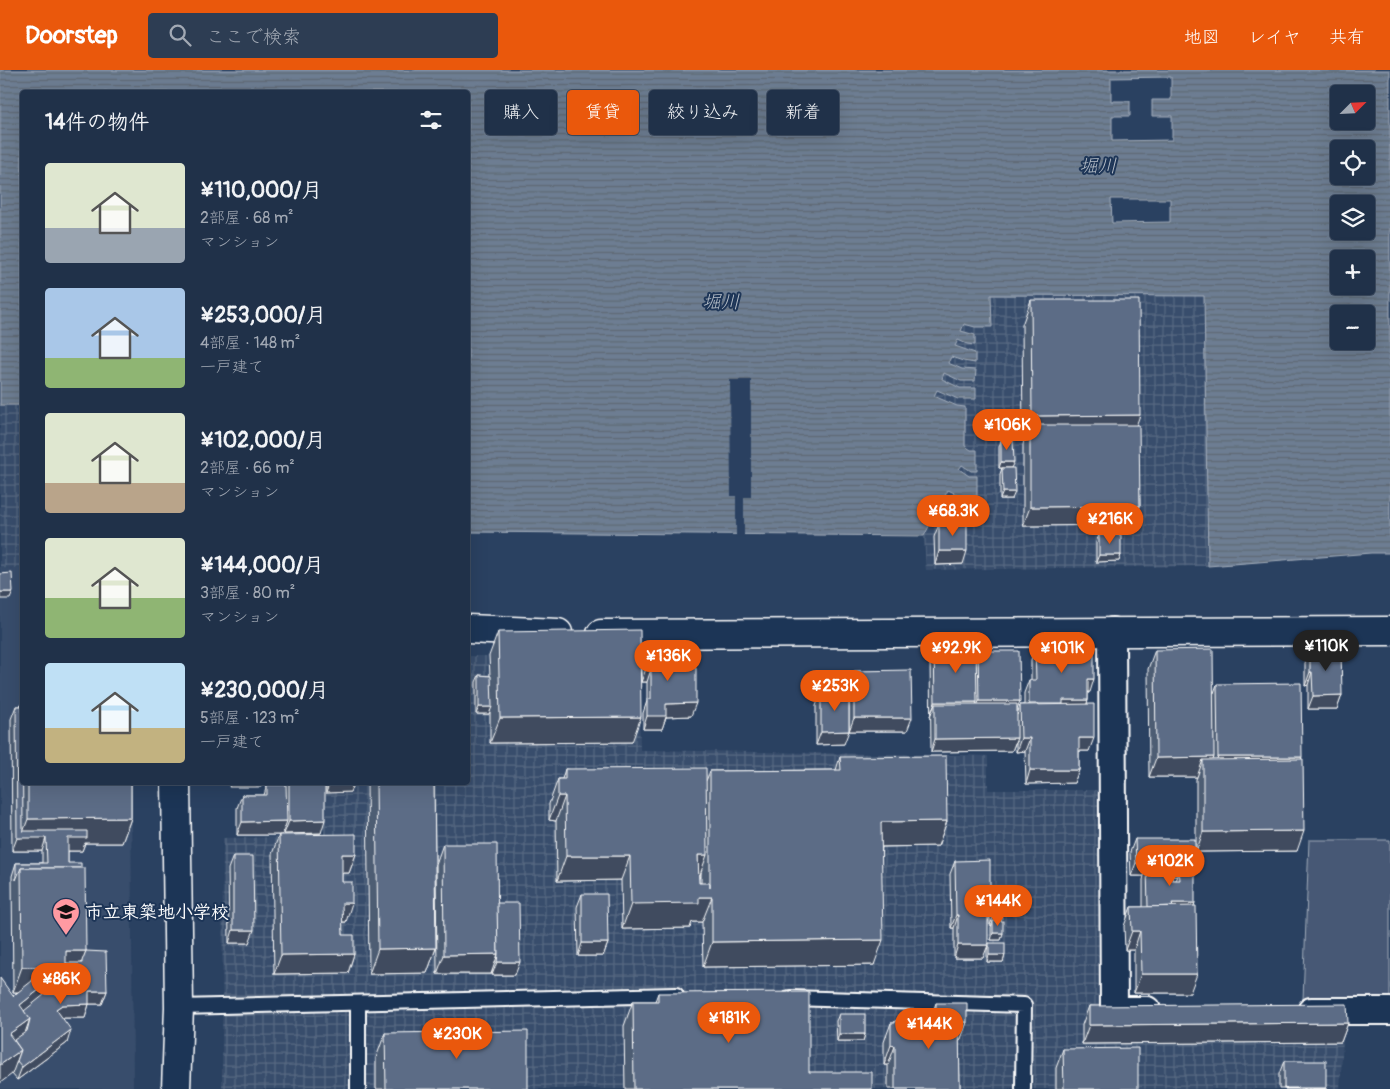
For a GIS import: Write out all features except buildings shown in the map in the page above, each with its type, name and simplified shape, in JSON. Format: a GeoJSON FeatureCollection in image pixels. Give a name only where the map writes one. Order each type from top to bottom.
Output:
{"type":"FeatureCollection","features":[{"type":"Feature","properties":{"kind":"street"},"geometry":{"type":"LineString","coordinates":[[470,629],[572,634],[1390,631]]}},
{"type":"Feature","properties":{"kind":"street"},"geometry":{"type":"LineString","coordinates":[[1112,631],[1114,1010],[1173,1010]]}},
{"type":"Feature","properties":{"kind":"street"},"geometry":{"type":"LineString","coordinates":[[176,785],[179,1007],[176,1089]]}},
{"type":"Feature","properties":{"kind":"street"},"geometry":{"type":"LineString","coordinates":[[1291,1010],[1390,1011]]}},
{"type":"Feature","properties":{"kind":"lane"},"geometry":{"type":"LineString","coordinates":[[179,1007],[690,995]]}},
{"type":"Feature","properties":{"kind":"lane"},"geometry":{"type":"LineString","coordinates":[[778,998],[1024,1004],[1023,1089]]}},
{"type":"Feature","properties":{"kind":"lane"},"geometry":{"type":"LineString","coordinates":[[358,1003],[358,1089]]}},
{"type":"Feature","properties":{"kind":"shaded area"},"geometry":{"type":"Polygon","coordinates":[[[991,295],[1205,296],[1208,566],[926,570],[924,536],[948,489],[963,497],[969,476],[959,469],[962,465],[971,471],[971,450],[965,446],[965,407],[957,406],[934,397],[937,390],[958,399],[976,388],[960,388],[941,379],[944,373],[961,381],[975,370],[962,369],[948,363],[950,357],[963,361],[975,353],[955,346],[958,340],[975,345],[961,331],[964,324],[975,327],[991,295]]]}},
{"type":"Feature","properties":{"kind":"shaded area"},"geometry":{"type":"Polygon","coordinates":[[[0,405],[20,405],[20,569],[0,568],[0,405]]]}},
{"type":"Feature","properties":{"kind":"shaded area","name":"市立東築地小学校"},"geometry":{"type":"Polygon","coordinates":[[[0,568],[20,569],[20,785],[131,785],[133,1089],[0,1089],[0,568]]]}},
{"type":"Feature","properties":{"kind":"shaded area"},"geometry":{"type":"Polygon","coordinates":[[[470,656],[638,656],[640,750],[988,756],[988,790],[1101,790],[1100,1022],[1344,1023],[1340,1089],[222,1089],[223,838],[324,836],[323,785],[470,785],[470,656]]]}},
{"type":"Feature","properties":{"kind":"shaded area"},"geometry":{"type":"Polygon","coordinates":[[[1309,840],[1390,840],[1390,1002],[1303,1000],[1309,840]]]}},
{"type":"Feature","properties":{"kind":"water","name":"堀川"},"geometry":{"type":"Polygon","coordinates":[[[0,70],[1390,70],[1390,553],[1208,566],[1204,296],[991,295],[992,327],[975,327],[964,324],[961,331],[975,335],[975,345],[958,340],[955,346],[975,353],[975,363],[951,357],[948,363],[962,369],[976,370],[975,381],[961,381],[944,373],[942,379],[960,388],[976,388],[976,399],[958,399],[937,390],[934,396],[957,406],[965,407],[965,446],[971,450],[977,450],[977,471],[971,471],[962,465],[959,469],[969,476],[977,476],[977,496],[963,497],[948,490],[924,536],[470,532],[470,90],[20,90],[20,405],[0,405],[0,70]],[[1171,77],[1111,78],[1111,101],[1130,101],[1130,116],[1112,116],[1112,141],[1172,140],[1172,116],[1152,116],[1152,100],[1171,100],[1171,77]],[[1111,199],[1112,223],[1170,222],[1170,199],[1111,199]]]}},
{"type":"Feature","properties":{"kind":"pier"},"geometry":{"type":"Polygon","coordinates":[[[730,380],[751,380],[751,497],[744,497],[744,537],[736,537],[736,496],[731,496],[730,380]]]}},
{"type":"Feature","properties":{"kind":"place","name":"市立東築地小学校"},"geometry":{"type":"Point","coordinates":[66,936]}}]}
